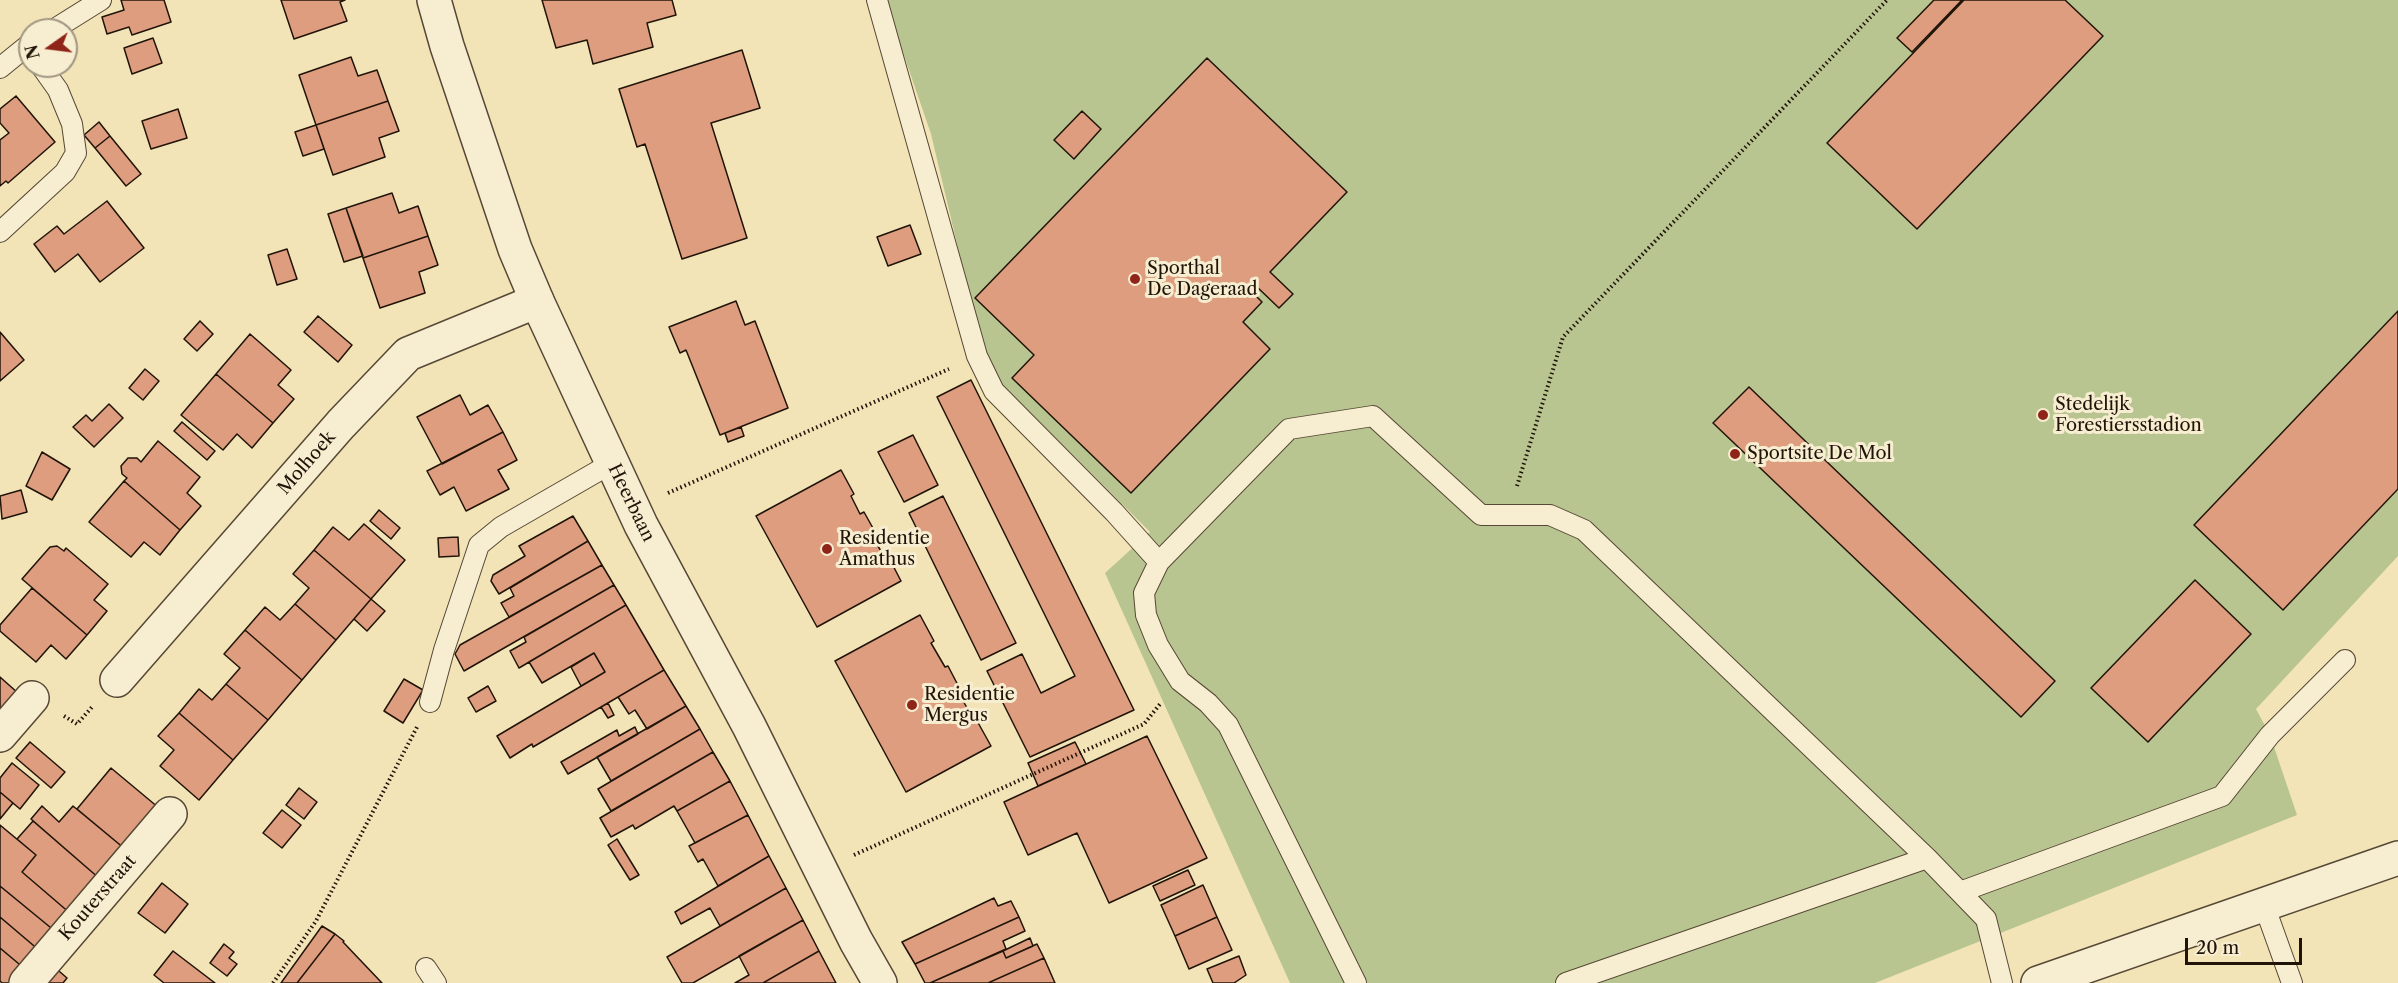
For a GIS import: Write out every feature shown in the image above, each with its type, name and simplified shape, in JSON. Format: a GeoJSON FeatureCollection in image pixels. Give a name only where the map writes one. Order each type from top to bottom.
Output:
{"type":"FeatureCollection","features":[{"type":"Feature","properties":{"kind":"street","name":"Heerbaan"},"geometry":{"type":"LineString","coordinates":[[434,0],[447,46],[515,249],[537,301],[634,509],[880,983]]}},
{"type":"Feature","properties":{"kind":"street","name":"Molhoek"},"geometry":{"type":"LineString","coordinates":[[117,680],[341,424],[408,354],[537,301]]}},
{"type":"Feature","properties":{"kind":"street"},"geometry":{"type":"LineString","coordinates":[[0,735],[32,698]]}},
{"type":"Feature","properties":{"kind":"street","name":"Kouterstraat"},"geometry":{"type":"LineString","coordinates":[[26,983],[170,814]]}},
{"type":"Feature","properties":{"kind":"street"},"geometry":{"type":"LineString","coordinates":[[2038,983],[2398,858]]}},
{"type":"Feature","properties":{"kind":"lane"},"geometry":{"type":"LineString","coordinates":[[72,18],[101,0]]}},
{"type":"Feature","properties":{"kind":"lane"},"geometry":{"type":"LineString","coordinates":[[877,0],[977,356],[994,391],[1114,512],[1159,562]]}},
{"type":"Feature","properties":{"kind":"lane"},"geometry":{"type":"LineString","coordinates":[[0,68],[18,55]]}},
{"type":"Feature","properties":{"kind":"lane"},"geometry":{"type":"LineString","coordinates":[[0,232],[65,172],[76,153],[72,124],[58,90],[50,78]]}},
{"type":"Feature","properties":{"kind":"lane"},"geometry":{"type":"LineString","coordinates":[[1356,983],[1228,724],[1208,703],[1180,681],[1158,645],[1146,615],[1144,593],[1159,562],[1289,429],[1373,416],[1480,515],[1550,515],[1584,530],[1927,858],[1986,919],[2002,983]]}},
{"type":"Feature","properties":{"kind":"lane"},"geometry":{"type":"LineString","coordinates":[[430,702],[444,650],[479,545],[501,527],[612,463]]}},
{"type":"Feature","properties":{"kind":"lane"},"geometry":{"type":"LineString","coordinates":[[1960,892],[2222,796],[2270,735],[2345,660]]}},
{"type":"Feature","properties":{"kind":"lane"},"geometry":{"type":"LineString","coordinates":[[1566,983],[1927,858]]}},
{"type":"Feature","properties":{"kind":"lane"},"geometry":{"type":"LineString","coordinates":[[2264,905],[2292,983]]}},
{"type":"Feature","properties":{"kind":"path"},"geometry":{"type":"LineString","coordinates":[[1508,515],[1563,337],[1887,0]]}},
{"type":"Feature","properties":{"kind":"path"},"geometry":{"type":"LineString","coordinates":[[634,509],[977,356]]}},
{"type":"Feature","properties":{"kind":"path"},"geometry":{"type":"LineString","coordinates":[[32,698],[77,724],[117,680]]}},
{"type":"Feature","properties":{"kind":"path"},"geometry":{"type":"LineString","coordinates":[[821,870],[1144,724],[1180,681]]}},
{"type":"Feature","properties":{"kind":"path"},"geometry":{"type":"LineString","coordinates":[[273,983],[316,921],[430,702]]}},
{"type":"Feature","properties":{"kind":"green space","name":"Sportsite De Mol"},"geometry":{"type":"Polygon","coordinates":[[[885,0],[2398,0],[2398,556],[2256,709],[2270,735],[2297,815],[1875,983],[1290,983],[1105,573],[1150,532],[995,377],[971,303],[931,134],[885,0]]]}},
{"type":"Feature","properties":{"kind":"building"},"geometry":{"type":"Polygon","coordinates":[[[121,0],[164,0],[171,22],[132,35],[129,27],[107,34],[102,17],[124,10],[121,0]]]}},
{"type":"Feature","properties":{"kind":"building"},"geometry":{"type":"Polygon","coordinates":[[[281,0],[345,0],[340,2],[347,21],[294,39],[281,0]]]}},
{"type":"Feature","properties":{"kind":"building"},"geometry":{"type":"Polygon","coordinates":[[[542,0],[672,0],[676,15],[647,23],[653,47],[593,64],[587,40],[556,48],[542,0]]]}},
{"type":"Feature","properties":{"kind":"building"},"geometry":{"type":"Polygon","coordinates":[[[1934,0],[1962,0],[1912,52],[1897,38],[1934,0]]]}},
{"type":"Feature","properties":{"kind":"building"},"geometry":{"type":"Polygon","coordinates":[[[1964,0],[2065,0],[2103,36],[1917,229],[1827,143],[1964,0]]]}},
{"type":"Feature","properties":{"kind":"building"},"geometry":{"type":"Polygon","coordinates":[[[153,38],[162,63],[132,74],[124,48],[153,38]]]}},
{"type":"Feature","properties":{"kind":"building"},"geometry":{"type":"Polygon","coordinates":[[[742,50],[760,108],[711,123],[747,238],[682,259],[645,144],[637,147],[619,89],[742,50]]]}},
{"type":"Feature","properties":{"kind":"building"},"geometry":{"type":"Polygon","coordinates":[[[351,57],[358,76],[377,70],[388,101],[316,125],[299,75],[351,57]]]}},
{"type":"Feature","properties":{"kind":"building","name":"Sporthal De Dageraad"},"geometry":{"type":"Polygon","coordinates":[[[1207,58],[1347,192],[1270,272],[1293,294],[1279,308],[1256,286],[1251,291],[1262,302],[1243,322],[1270,349],[1131,493],[1012,378],[1034,355],[975,298],[1207,58]]]}},
{"type":"Feature","properties":{"kind":"building"},"geometry":{"type":"Polygon","coordinates":[[[16,96],[55,142],[8,183],[6,181],[0,186],[0,140],[9,133],[0,123],[0,109],[16,96]]]}},
{"type":"Feature","properties":{"kind":"building"},"geometry":{"type":"Polygon","coordinates":[[[388,101],[399,131],[379,138],[385,157],[333,175],[316,125],[388,101]]]}},
{"type":"Feature","properties":{"kind":"building"},"geometry":{"type":"Polygon","coordinates":[[[178,109],[187,138],[151,149],[142,121],[178,109]]]}},
{"type":"Feature","properties":{"kind":"building"},"geometry":{"type":"Polygon","coordinates":[[[1082,111],[1101,129],[1074,159],[1054,140],[1082,111]]]}},
{"type":"Feature","properties":{"kind":"building"},"geometry":{"type":"Polygon","coordinates":[[[99,122],[110,136],[95,148],[84,135],[99,122]]]}},
{"type":"Feature","properties":{"kind":"building"},"geometry":{"type":"Polygon","coordinates":[[[316,125],[324,149],[303,156],[295,132],[316,125]]]}},
{"type":"Feature","properties":{"kind":"building"},"geometry":{"type":"Polygon","coordinates":[[[110,136],[141,174],[126,186],[95,148],[110,136]]]}},
{"type":"Feature","properties":{"kind":"building"},"geometry":{"type":"Polygon","coordinates":[[[392,193],[399,213],[418,206],[428,236],[363,258],[346,208],[392,193]]]}},
{"type":"Feature","properties":{"kind":"building"},"geometry":{"type":"Polygon","coordinates":[[[107,201],[144,248],[100,282],[78,254],[55,272],[34,244],[57,226],[64,234],[107,201]]]}},
{"type":"Feature","properties":{"kind":"building"},"geometry":{"type":"Polygon","coordinates":[[[346,208],[363,256],[344,262],[328,214],[346,208]]]}},
{"type":"Feature","properties":{"kind":"building"},"geometry":{"type":"Polygon","coordinates":[[[910,225],[921,254],[888,266],[877,237],[910,225]]]}},
{"type":"Feature","properties":{"kind":"building"},"geometry":{"type":"Polygon","coordinates":[[[428,236],[438,265],[419,272],[425,293],[380,308],[363,258],[428,236]]]}},
{"type":"Feature","properties":{"kind":"building"},"geometry":{"type":"Polygon","coordinates":[[[287,249],[297,279],[277,285],[268,255],[287,249]]]}},
{"type":"Feature","properties":{"kind":"building"},"geometry":{"type":"Polygon","coordinates":[[[736,301],[745,325],[755,321],[788,408],[720,435],[686,350],[680,353],[669,327],[736,301]]]}},
{"type":"Feature","properties":{"kind":"building"},"geometry":{"type":"Polygon","coordinates":[[[2398,311],[2398,489],[2283,610],[2194,525],[2398,311]]]}},
{"type":"Feature","properties":{"kind":"building"},"geometry":{"type":"Polygon","coordinates":[[[318,316],[352,345],[338,362],[304,332],[318,316]]]}},
{"type":"Feature","properties":{"kind":"building"},"geometry":{"type":"Polygon","coordinates":[[[200,321],[213,334],[197,351],[184,339],[200,321]]]}},
{"type":"Feature","properties":{"kind":"building"},"geometry":{"type":"Polygon","coordinates":[[[0,332],[24,360],[0,381],[0,332]]]}},
{"type":"Feature","properties":{"kind":"building"},"geometry":{"type":"Polygon","coordinates":[[[250,334],[291,370],[278,385],[294,399],[273,423],[216,374],[250,334]]]}},
{"type":"Feature","properties":{"kind":"building"},"geometry":{"type":"Polygon","coordinates":[[[145,369],[159,381],[143,400],[129,388],[145,369]]]}},
{"type":"Feature","properties":{"kind":"building"},"geometry":{"type":"Polygon","coordinates":[[[216,374],[273,423],[252,448],[237,434],[223,450],[181,415],[216,374]]]}},
{"type":"Feature","properties":{"kind":"building"},"geometry":{"type":"Polygon","coordinates":[[[971,380],[1134,710],[1030,757],[987,671],[1022,654],[1041,693],[1075,676],[937,397],[971,380]]]}},
{"type":"Feature","properties":{"kind":"building"},"geometry":{"type":"Polygon","coordinates":[[[1749,387],[2055,681],[2021,717],[1713,423],[1749,387]]]}},
{"type":"Feature","properties":{"kind":"building"},"geometry":{"type":"Polygon","coordinates":[[[460,395],[470,415],[488,405],[503,432],[442,464],[417,417],[460,395]]]}},
{"type":"Feature","properties":{"kind":"building"},"geometry":{"type":"Polygon","coordinates":[[[109,404],[123,418],[94,447],[73,427],[86,415],[92,421],[109,404]]]}},
{"type":"Feature","properties":{"kind":"building"},"geometry":{"type":"Polygon","coordinates":[[[182,422],[215,451],[207,460],[174,431],[182,422]]]}},
{"type":"Feature","properties":{"kind":"building"},"geometry":{"type":"Polygon","coordinates":[[[741,427],[744,436],[728,442],[725,433],[741,427]]]}},
{"type":"Feature","properties":{"kind":"building"},"geometry":{"type":"Polygon","coordinates":[[[503,432],[517,460],[498,470],[509,489],[466,511],[454,487],[440,495],[427,471],[503,432]]]}},
{"type":"Feature","properties":{"kind":"building"},"geometry":{"type":"Polygon","coordinates":[[[913,435],[938,485],[904,502],[878,452],[913,435]]]}},
{"type":"Feature","properties":{"kind":"building"},"geometry":{"type":"Polygon","coordinates":[[[158,441],[200,477],[187,493],[201,506],[180,530],[124,481],[127,478],[122,474],[121,466],[128,458],[137,458],[141,462],[158,441]]]}},
{"type":"Feature","properties":{"kind":"building"},"geometry":{"type":"Polygon","coordinates":[[[42,452],[70,469],[52,500],[26,486],[42,452]]]}},
{"type":"Feature","properties":{"kind":"building","name":"Residentie Amathus"},"geometry":{"type":"Polygon","coordinates":[[[841,470],[854,494],[851,496],[860,514],[864,512],[879,539],[875,541],[885,558],[888,556],[901,581],[817,627],[756,516],[841,470]]]}},
{"type":"Feature","properties":{"kind":"building"},"geometry":{"type":"Polygon","coordinates":[[[124,481],[180,530],[160,555],[144,542],[131,557],[89,522],[124,481]]]}},
{"type":"Feature","properties":{"kind":"building"},"geometry":{"type":"Polygon","coordinates":[[[21,490],[27,512],[2,519],[0,496],[21,490]]]}},
{"type":"Feature","properties":{"kind":"building"},"geometry":{"type":"Polygon","coordinates":[[[943,496],[1016,643],[981,660],[909,513],[943,496]]]}},
{"type":"Feature","properties":{"kind":"building"},"geometry":{"type":"Polygon","coordinates":[[[379,510],[400,528],[391,539],[370,521],[379,510]]]}},
{"type":"Feature","properties":{"kind":"building"},"geometry":{"type":"Polygon","coordinates":[[[573,516],[588,541],[499,594],[491,581],[493,575],[525,556],[519,546],[573,516]]]}},
{"type":"Feature","properties":{"kind":"building"},"geometry":{"type":"Polygon","coordinates":[[[364,524],[405,560],[371,599],[314,550],[333,527],[349,540],[364,524]]]}},
{"type":"Feature","properties":{"kind":"building"},"geometry":{"type":"Polygon","coordinates":[[[458,537],[459,556],[439,557],[438,538],[458,537]]]}},
{"type":"Feature","properties":{"kind":"building"},"geometry":{"type":"Polygon","coordinates":[[[588,541],[602,565],[509,617],[501,603],[514,596],[510,588],[588,541]]]}},
{"type":"Feature","properties":{"kind":"building"},"geometry":{"type":"Polygon","coordinates":[[[57,546],[64,551],[66,548],[108,584],[94,600],[107,611],[87,635],[22,579],[50,547],[57,546]]]}},
{"type":"Feature","properties":{"kind":"building"},"geometry":{"type":"Polygon","coordinates":[[[314,550],[371,599],[336,640],[295,604],[309,588],[293,574],[314,550]]]}},
{"type":"Feature","properties":{"kind":"building"},"geometry":{"type":"Polygon","coordinates":[[[602,565],[614,585],[464,671],[455,654],[460,645],[602,565]]]}},
{"type":"Feature","properties":{"kind":"building"},"geometry":{"type":"Polygon","coordinates":[[[2195,580],[2251,634],[2148,742],[2091,688],[2195,580]]]}},
{"type":"Feature","properties":{"kind":"building"},"geometry":{"type":"Polygon","coordinates":[[[614,585],[626,605],[519,668],[510,651],[526,642],[524,637],[614,585]]]}},
{"type":"Feature","properties":{"kind":"building"},"geometry":{"type":"Polygon","coordinates":[[[32,588],[87,635],[66,659],[51,645],[36,662],[0,631],[0,625],[32,588]]]}},
{"type":"Feature","properties":{"kind":"building"},"geometry":{"type":"Polygon","coordinates":[[[371,599],[385,611],[367,631],[354,619],[371,599]]]}},
{"type":"Feature","properties":{"kind":"building"},"geometry":{"type":"Polygon","coordinates":[[[295,604],[336,640],[302,680],[245,630],[265,607],[280,620],[295,604]]]}},
{"type":"Feature","properties":{"kind":"building"},"geometry":{"type":"Polygon","coordinates":[[[626,605],[664,670],[533,747],[532,744],[510,758],[497,736],[605,672],[594,653],[542,683],[529,662],[626,605]]]}},
{"type":"Feature","properties":{"kind":"building","name":"Residentie Mergus"},"geometry":{"type":"Polygon","coordinates":[[[920,615],[934,641],[931,643],[945,667],[948,666],[961,691],[958,692],[991,746],[906,792],[835,661],[920,615]]]}},
{"type":"Feature","properties":{"kind":"building"},"geometry":{"type":"Polygon","coordinates":[[[245,630],[302,680],[268,720],[226,684],[240,668],[224,654],[245,630]]]}},
{"type":"Feature","properties":{"kind":"building"},"geometry":{"type":"Polygon","coordinates":[[[594,653],[605,672],[581,686],[571,667],[594,653]]]}},
{"type":"Feature","properties":{"kind":"building"},"geometry":{"type":"Polygon","coordinates":[[[664,670],[686,706],[647,729],[635,710],[629,714],[618,697],[664,670]]]}},
{"type":"Feature","properties":{"kind":"building"},"geometry":{"type":"Polygon","coordinates":[[[0,677],[18,693],[0,710],[0,677]]]}},
{"type":"Feature","properties":{"kind":"building"},"geometry":{"type":"Polygon","coordinates":[[[404,679],[423,690],[403,723],[384,711],[404,679]]]}},
{"type":"Feature","properties":{"kind":"building"},"geometry":{"type":"Polygon","coordinates":[[[226,684],[268,720],[233,760],[179,713],[199,689],[212,700],[226,684]]]}},
{"type":"Feature","properties":{"kind":"building"},"geometry":{"type":"Polygon","coordinates":[[[488,686],[496,701],[476,712],[468,698],[488,686]]]}},
{"type":"Feature","properties":{"kind":"building"},"geometry":{"type":"Polygon","coordinates":[[[608,703],[614,715],[608,718],[601,707],[608,703]]]}},
{"type":"Feature","properties":{"kind":"building"},"geometry":{"type":"Polygon","coordinates":[[[686,706],[700,729],[611,781],[597,757],[686,706]]]}},
{"type":"Feature","properties":{"kind":"building"},"geometry":{"type":"Polygon","coordinates":[[[179,713],[233,760],[199,800],[160,766],[174,750],[158,736],[179,713]]]}},
{"type":"Feature","properties":{"kind":"building"},"geometry":{"type":"Polygon","coordinates":[[[635,727],[638,734],[568,774],[561,762],[617,730],[619,736],[635,727]]]}},
{"type":"Feature","properties":{"kind":"building"},"geometry":{"type":"Polygon","coordinates":[[[700,729],[713,752],[611,811],[598,789],[700,729]]]}},
{"type":"Feature","properties":{"kind":"building"},"geometry":{"type":"Polygon","coordinates":[[[1147,736],[1207,858],[1109,903],[1077,833],[1028,855],[1004,802],[1147,736]]]}},
{"type":"Feature","properties":{"kind":"building"},"geometry":{"type":"Polygon","coordinates":[[[30,742],[65,772],[51,788],[16,758],[30,742]]]}},
{"type":"Feature","properties":{"kind":"building"},"geometry":{"type":"Polygon","coordinates":[[[1075,742],[1086,764],[1038,786],[1028,763],[1075,742]]]}},
{"type":"Feature","properties":{"kind":"building"},"geometry":{"type":"Polygon","coordinates":[[[713,752],[730,781],[677,811],[674,806],[635,829],[633,825],[611,837],[600,818],[713,752]]]}},
{"type":"Feature","properties":{"kind":"building"},"geometry":{"type":"Polygon","coordinates":[[[12,763],[39,785],[20,809],[0,792],[0,778],[12,763]]]}},
{"type":"Feature","properties":{"kind":"building"},"geometry":{"type":"Polygon","coordinates":[[[111,768],[159,808],[125,849],[77,809],[111,768]]]}},
{"type":"Feature","properties":{"kind":"building"},"geometry":{"type":"Polygon","coordinates":[[[730,781],[748,815],[695,843],[677,811],[730,781]]]}},
{"type":"Feature","properties":{"kind":"building"},"geometry":{"type":"Polygon","coordinates":[[[299,788],[317,802],[304,819],[286,805],[299,788]]]}},
{"type":"Feature","properties":{"kind":"building"},"geometry":{"type":"Polygon","coordinates":[[[0,792],[13,803],[0,819],[0,792]]]}},
{"type":"Feature","properties":{"kind":"building"},"geometry":{"type":"Polygon","coordinates":[[[42,806],[59,822],[73,806],[125,849],[100,879],[31,819],[42,806]]]}},
{"type":"Feature","properties":{"kind":"building"},"geometry":{"type":"Polygon","coordinates":[[[282,810],[301,825],[282,848],[263,833],[282,810]]]}},
{"type":"Feature","properties":{"kind":"building"},"geometry":{"type":"Polygon","coordinates":[[[748,815],[769,856],[718,886],[703,859],[698,862],[689,846],[748,815]]]}},
{"type":"Feature","properties":{"kind":"building"},"geometry":{"type":"Polygon","coordinates":[[[33,821],[100,879],[71,914],[22,872],[36,855],[17,839],[33,821]]]}},
{"type":"Feature","properties":{"kind":"building"},"geometry":{"type":"Polygon","coordinates":[[[0,825],[36,855],[22,872],[71,914],[56,932],[0,886],[0,825]]]}},
{"type":"Feature","properties":{"kind":"building"},"geometry":{"type":"Polygon","coordinates":[[[617,839],[639,875],[630,880],[608,845],[617,839]]]}},
{"type":"Feature","properties":{"kind":"building"},"geometry":{"type":"Polygon","coordinates":[[[769,856],[786,888],[720,926],[710,908],[681,924],[675,912],[769,856]]]}},
{"type":"Feature","properties":{"kind":"building"},"geometry":{"type":"Polygon","coordinates":[[[1188,870],[1195,885],[1160,901],[1153,886],[1188,870]]]}},
{"type":"Feature","properties":{"kind":"building"},"geometry":{"type":"Polygon","coordinates":[[[162,883],[188,904],[165,933],[138,913],[162,883]]]}},
{"type":"Feature","properties":{"kind":"building"},"geometry":{"type":"Polygon","coordinates":[[[1203,885],[1217,917],[1175,936],[1161,905],[1203,885]]]}},
{"type":"Feature","properties":{"kind":"building"},"geometry":{"type":"Polygon","coordinates":[[[0,886],[56,932],[40,951],[0,917],[0,886]]]}},
{"type":"Feature","properties":{"kind":"building"},"geometry":{"type":"Polygon","coordinates":[[[786,888],[803,920],[693,983],[682,983],[667,957],[786,888]]]}},
{"type":"Feature","properties":{"kind":"building"},"geometry":{"type":"Polygon","coordinates":[[[994,898],[998,906],[1011,901],[1019,917],[915,964],[902,942],[994,898]]]}},
{"type":"Feature","properties":{"kind":"building"},"geometry":{"type":"Polygon","coordinates":[[[0,917],[40,951],[25,969],[0,948],[0,917]]]}},
{"type":"Feature","properties":{"kind":"building"},"geometry":{"type":"Polygon","coordinates":[[[1019,917],[1025,931],[1003,941],[1006,949],[930,983],[925,983],[915,964],[1019,917]]]}},
{"type":"Feature","properties":{"kind":"building"},"geometry":{"type":"Polygon","coordinates":[[[1217,917],[1232,950],[1189,969],[1175,936],[1217,917]]]}},
{"type":"Feature","properties":{"kind":"building"},"geometry":{"type":"Polygon","coordinates":[[[803,920],[819,951],[763,983],[735,983],[749,975],[739,956],[803,920]]]}},
{"type":"Feature","properties":{"kind":"building"},"geometry":{"type":"Polygon","coordinates":[[[322,926],[335,934],[297,983],[281,983],[322,926]]]}},
{"type":"Feature","properties":{"kind":"building"},"geometry":{"type":"Polygon","coordinates":[[[335,934],[344,941],[382,983],[297,983],[335,934]]]}},
{"type":"Feature","properties":{"kind":"building"},"geometry":{"type":"Polygon","coordinates":[[[1030,938],[1033,946],[1006,958],[1003,951],[1030,938]]]}},
{"type":"Feature","properties":{"kind":"building"},"geometry":{"type":"Polygon","coordinates":[[[224,944],[234,952],[229,958],[237,964],[227,976],[210,963],[224,944]]]}},
{"type":"Feature","properties":{"kind":"building"},"geometry":{"type":"Polygon","coordinates":[[[1037,944],[1044,958],[988,983],[930,983],[1003,951],[1006,958],[1037,944]]]}},
{"type":"Feature","properties":{"kind":"building"},"geometry":{"type":"Polygon","coordinates":[[[0,948],[25,969],[13,983],[0,981],[0,948]]]}},
{"type":"Feature","properties":{"kind":"building"},"geometry":{"type":"Polygon","coordinates":[[[173,951],[215,983],[164,983],[154,975],[173,951]]]}},
{"type":"Feature","properties":{"kind":"building"},"geometry":{"type":"Polygon","coordinates":[[[819,951],[836,983],[763,983],[819,951]]]}},
{"type":"Feature","properties":{"kind":"building"},"geometry":{"type":"Polygon","coordinates":[[[1239,956],[1246,975],[1234,983],[1213,983],[1207,969],[1239,956]]]}},
{"type":"Feature","properties":{"kind":"building"},"geometry":{"type":"Polygon","coordinates":[[[1044,958],[1055,983],[988,983],[1044,958]]]}},
{"type":"Feature","properties":{"kind":"building"},"geometry":{"type":"Polygon","coordinates":[[[52,965],[67,978],[63,983],[36,983],[52,965]]]}},
{"type":"Feature","properties":{"kind":"place","name":"Sporthal De Dageraad"},"geometry":{"type":"Point","coordinates":[1135,279]}},
{"type":"Feature","properties":{"kind":"place","name":"Stedelijk Forestiersstadion"},"geometry":{"type":"Point","coordinates":[2043,415]}},
{"type":"Feature","properties":{"kind":"place","name":"Sportsite De Mol"},"geometry":{"type":"Point","coordinates":[1735,454]}},
{"type":"Feature","properties":{"kind":"place","name":"Residentie Amathus"},"geometry":{"type":"Point","coordinates":[827,549]}},
{"type":"Feature","properties":{"kind":"place","name":"Residentie Mergus"},"geometry":{"type":"Point","coordinates":[912,705]}}]}
